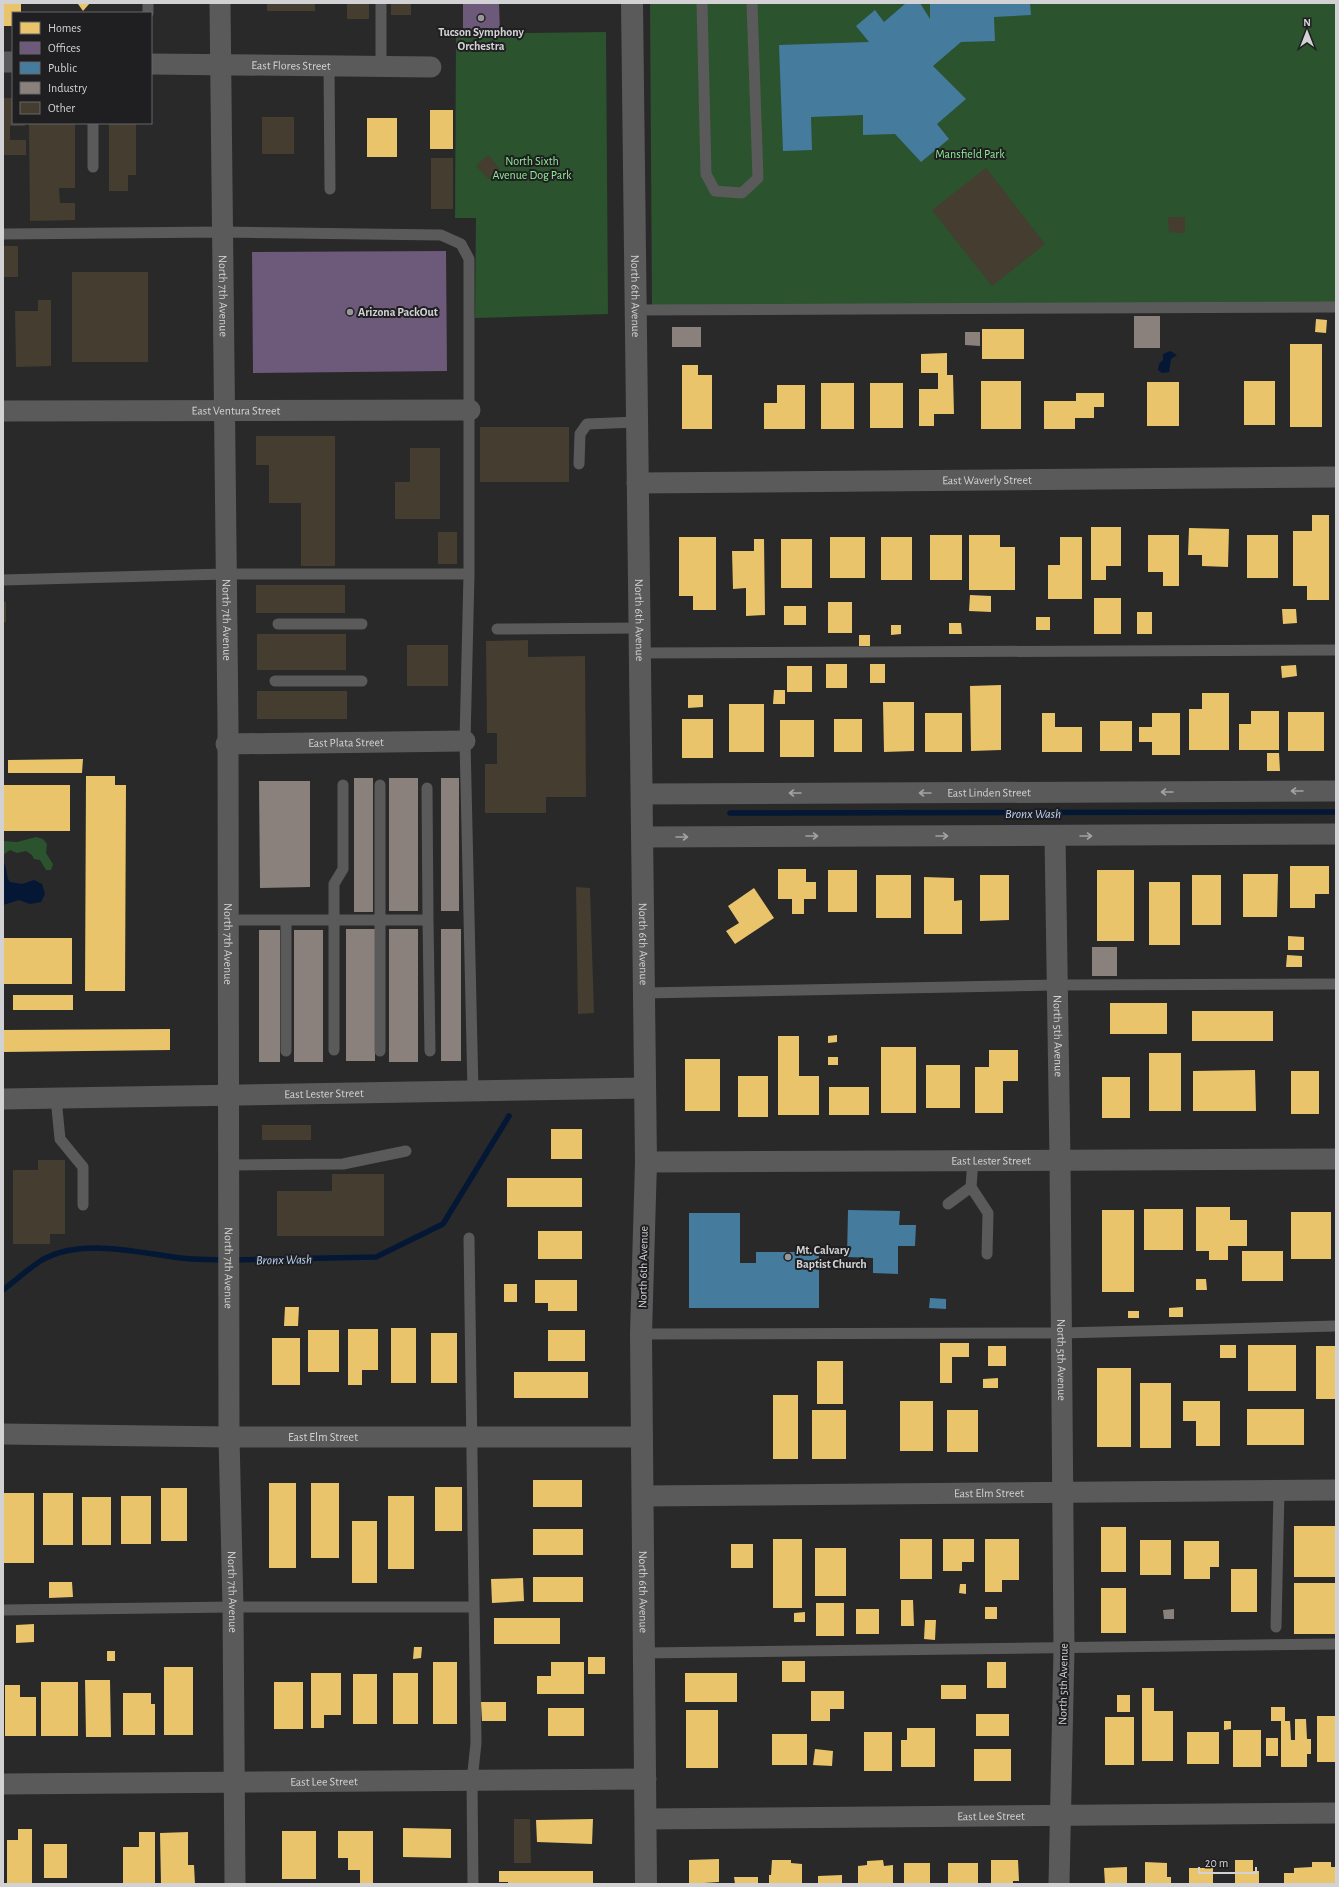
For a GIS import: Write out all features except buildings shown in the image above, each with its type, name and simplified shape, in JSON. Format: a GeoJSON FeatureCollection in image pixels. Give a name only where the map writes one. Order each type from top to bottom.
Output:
{"type":"FeatureCollection","features":[{"type":"Feature","properties":{"kind":"street","name":"North 7th Avenue"},"geometry":{"type":"LineString","coordinates":[[220,3],[228,920],[229,1437],[233,1607],[235,1884]]}},
{"type":"Feature","properties":{"kind":"street","name":"North 6th Avenue"},"geometry":{"type":"LineString","coordinates":[[632,3],[646,1162],[642,1334],[646,1884]]}},
{"type":"Feature","properties":{"kind":"street","name":"East Flores Street"},"geometry":{"type":"LineString","coordinates":[[152,64],[431,67]]}},
{"type":"Feature","properties":{"kind":"street","name":"East Ventura Street"},"geometry":{"type":"LineString","coordinates":[[3,411],[470,410]]}},
{"type":"Feature","properties":{"kind":"street","name":"East Waverly Street"},"geometry":{"type":"LineString","coordinates":[[637,483],[1336,477]]}},
{"type":"Feature","properties":{"kind":"street","name":"East Plata Street"},"geometry":{"type":"LineString","coordinates":[[226,744],[465,741]]}},
{"type":"Feature","properties":{"kind":"street","name":"East Linden Street"},"geometry":{"type":"LineString","coordinates":[[642,794],[1336,791]]}},
{"type":"Feature","properties":{"kind":"street"},"geometry":{"type":"LineString","coordinates":[[642,837],[1336,834]]}},
{"type":"Feature","properties":{"kind":"street","name":"North 5th Avenue"},"geometry":{"type":"LineString","coordinates":[[1055,836],[1062,1333],[1064,1648],[1059,1816],[1059,1884]]}},
{"type":"Feature","properties":{"kind":"street","name":"East Lester Street"},"geometry":{"type":"LineString","coordinates":[[3,1099],[645,1088]]}},
{"type":"Feature","properties":{"kind":"street","name":"East Lester Street"},"geometry":{"type":"LineString","coordinates":[[646,1162],[1336,1159]]}},
{"type":"Feature","properties":{"kind":"street","name":"East Elm Street"},"geometry":{"type":"LineString","coordinates":[[3,1434],[229,1437],[642,1437]]}},
{"type":"Feature","properties":{"kind":"street","name":"East Elm Street"},"geometry":{"type":"LineString","coordinates":[[643,1496],[1336,1490]]}},
{"type":"Feature","properties":{"kind":"street","name":"East Lee Street"},"geometry":{"type":"LineString","coordinates":[[3,1784],[646,1779]]}},
{"type":"Feature","properties":{"kind":"street","name":"East Lee Street"},"geometry":{"type":"LineString","coordinates":[[646,1819],[1336,1813]]}},
{"type":"Feature","properties":{"kind":"lane"},"geometry":{"type":"LineString","coordinates":[[381,3],[381,66]]}},
{"type":"Feature","properties":{"kind":"lane"},"geometry":{"type":"LineString","coordinates":[[702,3],[706,174],[714,191],[742,193],[758,178],[752,3]]}},
{"type":"Feature","properties":{"kind":"lane"},"geometry":{"type":"LineString","coordinates":[[329,66],[330,189]]}},
{"type":"Feature","properties":{"kind":"lane"},"geometry":{"type":"LineString","coordinates":[[93,124],[93,167]]}},
{"type":"Feature","properties":{"kind":"lane"},"geometry":{"type":"LineString","coordinates":[[3,234],[222,232],[441,235],[461,244],[469,259],[469,574],[465,741],[473,1091]]}},
{"type":"Feature","properties":{"kind":"lane"},"geometry":{"type":"LineString","coordinates":[[636,310],[1336,307]]}},
{"type":"Feature","properties":{"kind":"lane"},"geometry":{"type":"LineString","coordinates":[[579,464],[580,434],[587,424],[637,422]]}},
{"type":"Feature","properties":{"kind":"lane"},"geometry":{"type":"LineString","coordinates":[[3,580],[225,574],[469,574]]}},
{"type":"Feature","properties":{"kind":"lane"},"geometry":{"type":"LineString","coordinates":[[278,624],[362,624]]}},
{"type":"Feature","properties":{"kind":"lane"},"geometry":{"type":"LineString","coordinates":[[497,629],[640,628]]}},
{"type":"Feature","properties":{"kind":"lane"},"geometry":{"type":"LineString","coordinates":[[640,653],[1336,650]]}},
{"type":"Feature","properties":{"kind":"lane"},"geometry":{"type":"LineString","coordinates":[[275,681],[362,681]]}},
{"type":"Feature","properties":{"kind":"lane"},"geometry":{"type":"LineString","coordinates":[[334,1050],[334,884],[343,869],[343,786]]}},
{"type":"Feature","properties":{"kind":"lane"},"geometry":{"type":"LineString","coordinates":[[380,786],[380,1051]]}},
{"type":"Feature","properties":{"kind":"lane"},"geometry":{"type":"LineString","coordinates":[[427,788],[430,1051]]}},
{"type":"Feature","properties":{"kind":"lane"},"geometry":{"type":"LineString","coordinates":[[228,920],[428,920]]}},
{"type":"Feature","properties":{"kind":"lane"},"geometry":{"type":"LineString","coordinates":[[286,920],[286,1051]]}},
{"type":"Feature","properties":{"kind":"lane"},"geometry":{"type":"LineString","coordinates":[[644,993],[1058,985],[1336,984]]}},
{"type":"Feature","properties":{"kind":"lane"},"geometry":{"type":"LineString","coordinates":[[56,1098],[60,1139],[83,1168],[83,1205]]}},
{"type":"Feature","properties":{"kind":"lane"},"geometry":{"type":"LineString","coordinates":[[229,1165],[344,1164],[406,1151]]}},
{"type":"Feature","properties":{"kind":"lane"},"geometry":{"type":"LineString","coordinates":[[973,1160],[971,1188],[988,1213],[987,1254]]}},
{"type":"Feature","properties":{"kind":"lane"},"geometry":{"type":"LineString","coordinates":[[948,1204],[971,1188]]}},
{"type":"Feature","properties":{"kind":"lane"},"geometry":{"type":"LineString","coordinates":[[469,1238],[476,1743],[472,1781],[473,1884]]}},
{"type":"Feature","properties":{"kind":"lane"},"geometry":{"type":"LineString","coordinates":[[642,1334],[1062,1333],[1336,1326]]}},
{"type":"Feature","properties":{"kind":"lane"},"geometry":{"type":"LineString","coordinates":[[1276,1627],[1279,1491]]}},
{"type":"Feature","properties":{"kind":"lane"},"geometry":{"type":"LineString","coordinates":[[3,1610],[233,1607],[474,1607]]}},
{"type":"Feature","properties":{"kind":"lane"},"geometry":{"type":"LineString","coordinates":[[644,1653],[1336,1644]]}},
{"type":"Feature","properties":{"kind":"green space","name":"Mansfield Park"},"geometry":{"type":"Polygon","coordinates":[[[650,3],[1336,3],[1336,303],[652,306],[650,3]]]}},
{"type":"Feature","properties":{"kind":"green space","name":"North Sixth Avenue Dog Park"},"geometry":{"type":"Polygon","coordinates":[[[606,32],[608,314],[475,318],[476,218],[455,218],[456,34],[606,32]]]}},
{"type":"Feature","properties":{"kind":"green space"},"geometry":{"type":"Polygon","coordinates":[[[36,837],[43,839],[47,844],[46,853],[53,864],[51,870],[46,870],[40,860],[34,859],[32,855],[26,851],[17,853],[10,850],[3,855],[3,841],[17,842],[36,837]]]}},
{"type":"Feature","properties":{"kind":"water"},"geometry":{"type":"Polygon","coordinates":[[[1170,351],[1177,355],[1171,359],[1169,372],[1162,373],[1158,370],[1159,364],[1163,360],[1163,354],[1170,351]]]}},
{"type":"Feature","properties":{"kind":"water"},"geometry":{"type":"Polygon","coordinates":[[[3,861],[6,866],[10,882],[22,884],[34,880],[42,884],[45,894],[41,902],[30,904],[19,900],[3,905],[3,861]]]}},
{"type":"Feature","properties":{"kind":"waterway","name":"Bronx Wash"},"geometry":{"type":"LineString","coordinates":[[730,813],[1336,812]]}},
{"type":"Feature","properties":{"kind":"waterway","name":"Bronx Wash"},"geometry":{"type":"LineString","coordinates":[[233,1260],[376,1257],[443,1224],[509,1116]]}},
{"type":"Feature","properties":{"kind":"waterway","name":"Bronx Wash"},"geometry":{"type":"LineString","coordinates":[[3,1290],[27,1270],[42,1260],[58,1253],[75,1249],[111,1248],[186,1259],[224,1260]]}},
{"type":"Feature","properties":{"kind":"place","name":"Tucson Symphony Orchestra"},"geometry":{"type":"Point","coordinates":[481,18]}},
{"type":"Feature","properties":{"kind":"place","name":"Arizona PackOut"},"geometry":{"type":"Point","coordinates":[350,312]}},
{"type":"Feature","properties":{"kind":"place","name":"Mt. Calvary Baptist Church"},"geometry":{"type":"Point","coordinates":[788,1257]}}]}
